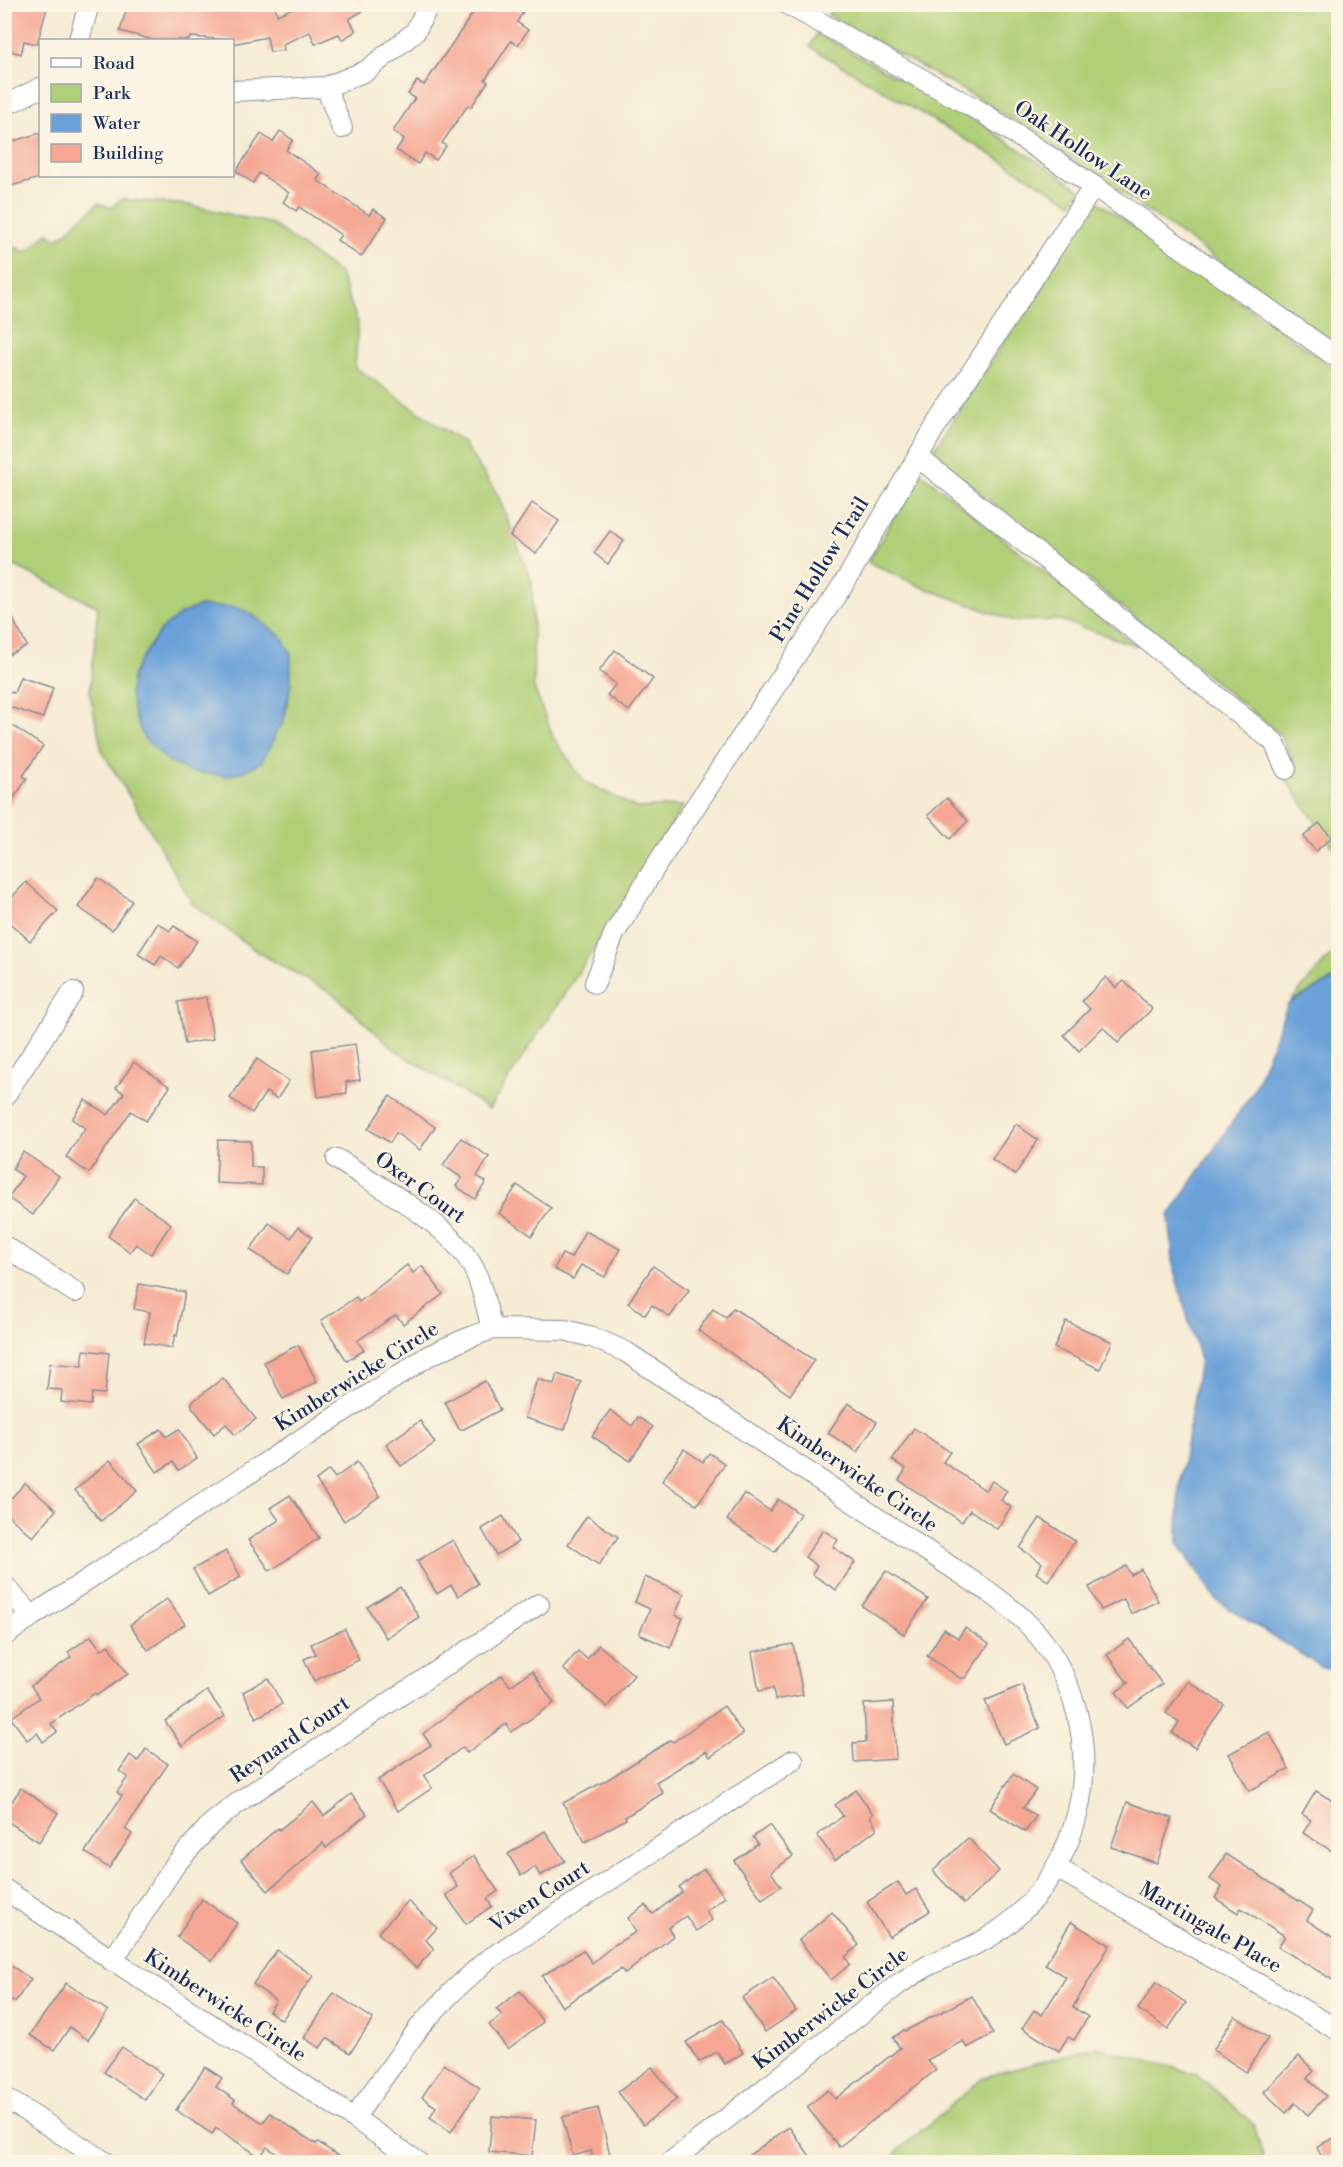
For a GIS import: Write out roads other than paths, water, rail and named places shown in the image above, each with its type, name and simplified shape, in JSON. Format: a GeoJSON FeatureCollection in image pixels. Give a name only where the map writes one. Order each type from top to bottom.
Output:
{"type":"FeatureCollection","features":[{"type":"Feature","properties":{"kind":"street"},"geometry":{"type":"LineString","coordinates":[[79,39],[88,4]]}},
{"type":"Feature","properties":{"kind":"street"},"geometry":{"type":"LineString","coordinates":[[234,91],[326,87],[366,71],[415,32],[429,4]]}},
{"type":"Feature","properties":{"kind":"street","name":"Oak Hollow Lane"},"geometry":{"type":"LineString","coordinates":[[787,4],[817,12],[983,113],[1094,186],[1338,358]]}},
{"type":"Feature","properties":{"kind":"street"},"geometry":{"type":"LineString","coordinates":[[326,87],[342,129]]}},
{"type":"Feature","properties":{"kind":"street"},"geometry":{"type":"LineString","coordinates":[[7,102],[39,88]]}},
{"type":"Feature","properties":{"kind":"street","name":"Pine Hollow Trail"},"geometry":{"type":"LineString","coordinates":[[595,983],[614,934],[718,770],[848,577],[934,429],[1094,186]]}},
{"type":"Feature","properties":{"kind":"street"},"geometry":{"type":"LineString","coordinates":[[918,457],[1274,742],[1286,769]]}},
{"type":"Feature","properties":{"kind":"street"},"geometry":{"type":"LineString","coordinates":[[4,1097],[73,992]]}},
{"type":"Feature","properties":{"kind":"street","name":"Oxer Court"},"geometry":{"type":"LineString","coordinates":[[337,1159],[442,1228],[454,1241],[474,1269],[492,1329]]}},
{"type":"Feature","properties":{"kind":"street"},"geometry":{"type":"LineString","coordinates":[[4,1246],[75,1292]]}},
{"type":"Feature","properties":{"kind":"street","name":"Kimberwicke Circle"},"geometry":{"type":"LineString","coordinates":[[4,1636],[428,1356],[492,1329],[565,1330],[592,1337],[626,1352],[748,1431],[1016,1612],[1044,1643],[1064,1676],[1077,1712],[1083,1751],[1083,1785],[1077,1817],[1057,1868],[1035,1896],[986,1940],[929,1965],[900,1983],[671,2163]]}},
{"type":"Feature","properties":{"kind":"street"},"geometry":{"type":"LineString","coordinates":[[4,1585],[32,1616]]}},
{"type":"Feature","properties":{"kind":"street","name":"Reynard Court"},"geometry":{"type":"LineString","coordinates":[[112,1961],[175,1864],[211,1824],[243,1799],[539,1604]]}},
{"type":"Feature","properties":{"kind":"street","name":"Vixen Court"},"geometry":{"type":"LineString","coordinates":[[354,2118],[421,2025],[486,1961],[793,1760]]}},
{"type":"Feature","properties":{"kind":"street","name":"Martingale Place"},"geometry":{"type":"LineString","coordinates":[[1057,1868],[1338,2030]]}},
{"type":"Feature","properties":{"kind":"street","name":"Kimberwicke Circle"},"geometry":{"type":"LineString","coordinates":[[4,1889],[354,2118],[418,2163]]}},
{"type":"Feature","properties":{"kind":"street"},"geometry":{"type":"LineString","coordinates":[[4,2097],[105,2163]]}},
{"type":"Feature","properties":{"kind":"water"},"geometry":{"type":"Polygon","coordinates":[[[200,606],[235,607],[250,613],[282,637],[291,653],[291,684],[283,724],[276,731],[272,744],[261,762],[228,776],[190,772],[168,761],[144,738],[135,717],[130,694],[132,677],[140,660],[160,631],[182,613],[200,606]]]}},
{"type":"Feature","properties":{"kind":"water"},"geometry":{"type":"Polygon","coordinates":[[[1338,977],[1338,1671],[1323,1668],[1217,1601],[1178,1543],[1179,1488],[1200,1360],[1174,1270],[1169,1216],[1254,1090],[1288,1004],[1338,977]]]}}]}
